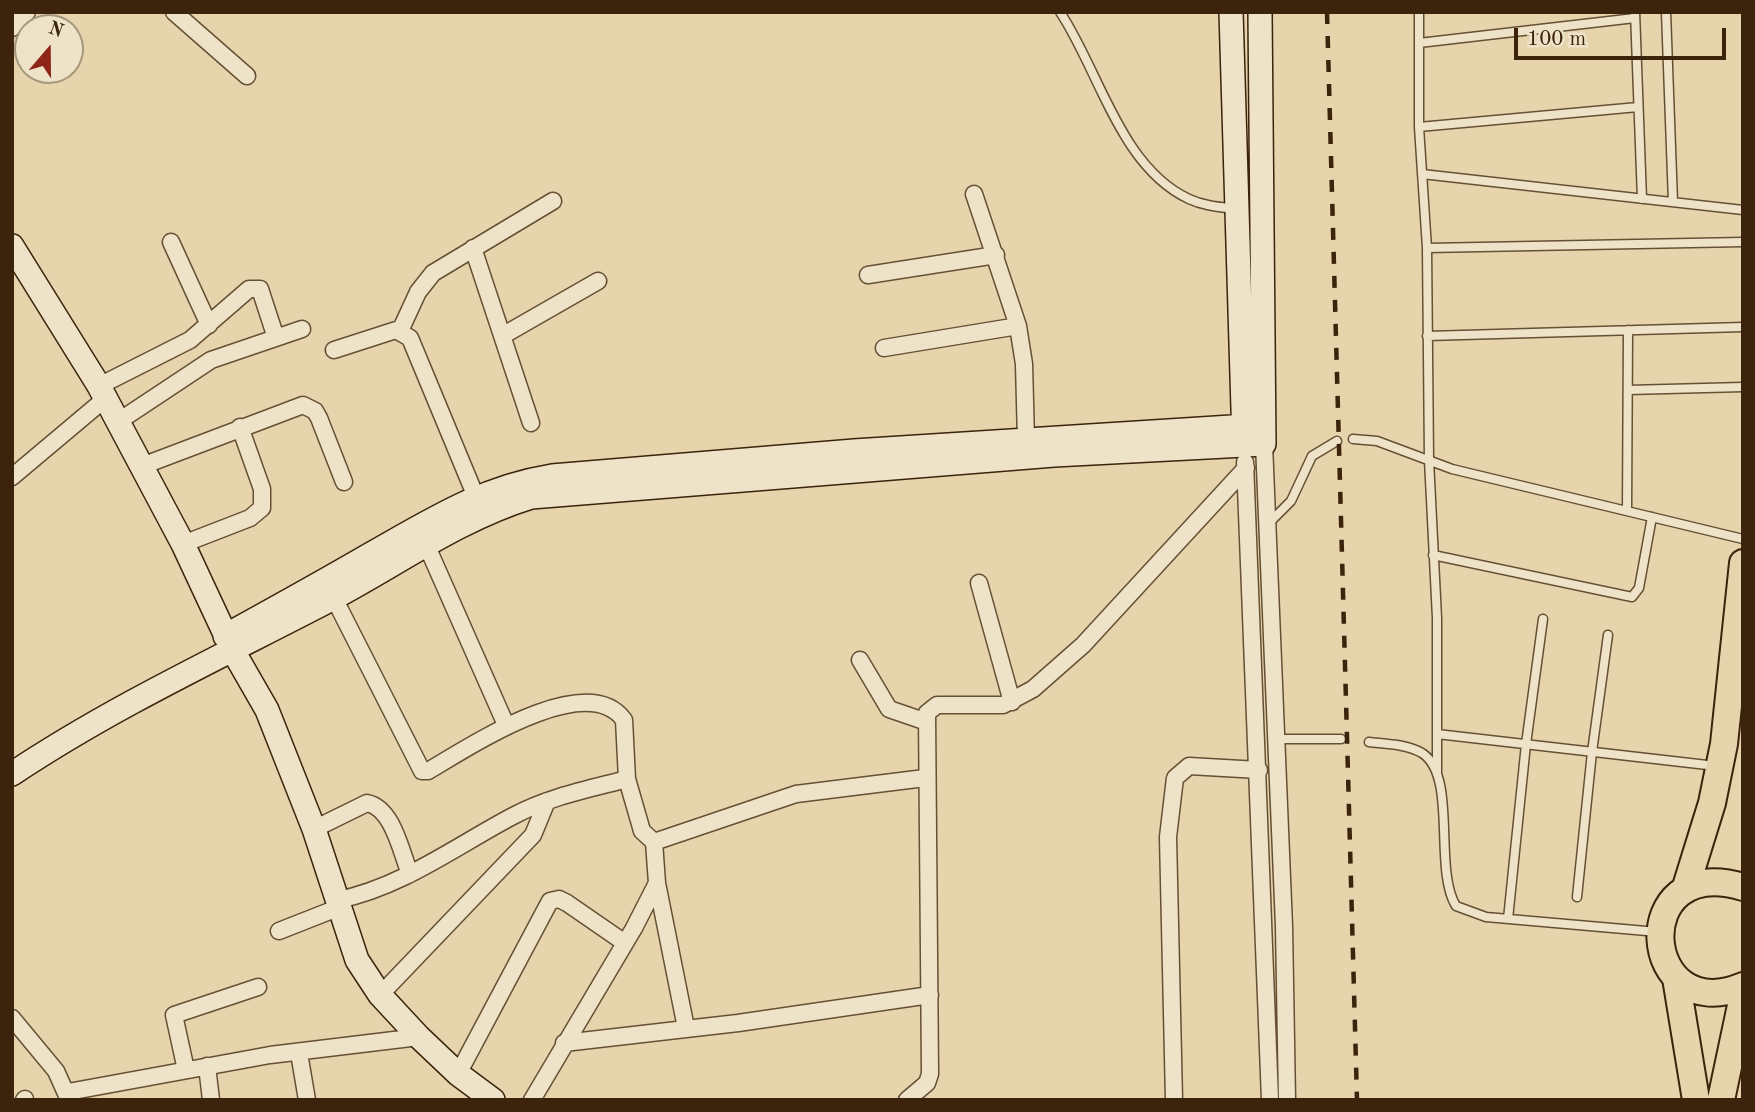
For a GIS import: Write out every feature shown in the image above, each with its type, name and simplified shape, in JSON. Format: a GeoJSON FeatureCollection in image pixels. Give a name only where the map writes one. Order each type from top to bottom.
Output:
{"type":"FeatureCollection","features":[{"type":"Feature","properties":{"kind":"main road"},"geometry":{"type":"LineString","coordinates":[[1231,12],[1239,210],[1254,435]]}},
{"type":"Feature","properties":{"kind":"main road"},"geometry":{"type":"LineString","coordinates":[[1254,435],[1260,12]]}},
{"type":"Feature","properties":{"kind":"main road"},"geometry":{"type":"LineString","coordinates":[[12,246],[103,392],[116,423],[183,544],[229,642],[282,742],[357,960],[380,995],[419,1037],[457,1074],[493,1100]]}},
{"type":"Feature","properties":{"kind":"main road"},"geometry":{"type":"LineString","coordinates":[[12,774],[70,735],[476,497],[514,482],[552,476],[1026,440],[1254,435]]}},
{"type":"Feature","properties":{"kind":"main road"},"geometry":{"type":"LineString","coordinates":[[12,756],[86,710],[229,642],[334,598],[426,544],[498,507],[531,496],[1054,455],[1254,435]]}},
{"type":"Feature","properties":{"kind":"main road"},"geometry":{"type":"LineString","coordinates":[[1685,890],[1722,756],[1738,663],[1743,563]]}},
{"type":"Feature","properties":{"kind":"main road"},"geometry":{"type":"LineString","coordinates":[[1743,887],[1713,881],[1685,890],[1672,901],[1663,915],[1659,932],[1660,949],[1666,965],[1676,978],[1691,989],[1710,993],[1728,992],[1743,986]]}},
{"type":"Feature","properties":{"kind":"main road"},"geometry":{"type":"LineString","coordinates":[[1676,978],[1714,1091]]}},
{"type":"Feature","properties":{"kind":"main road"},"geometry":{"type":"LineString","coordinates":[[1714,1091],[1743,996]]}},
{"type":"Feature","properties":{"kind":"street"},"geometry":{"type":"LineString","coordinates":[[12,28],[27,12]]}},
{"type":"Feature","properties":{"kind":"street"},"geometry":{"type":"LineString","coordinates":[[174,12],[247,76]]}},
{"type":"Feature","properties":{"kind":"street"},"geometry":{"type":"LineString","coordinates":[[974,194],[1018,326],[1024,364],[1026,440]]}},
{"type":"Feature","properties":{"kind":"street"},"geometry":{"type":"LineString","coordinates":[[400,331],[410,305],[426,279],[553,201]]}},
{"type":"Feature","properties":{"kind":"street"},"geometry":{"type":"LineString","coordinates":[[171,242],[209,324]]}},
{"type":"Feature","properties":{"kind":"street"},"geometry":{"type":"LineString","coordinates":[[473,248],[531,423]]}},
{"type":"Feature","properties":{"kind":"street"},"geometry":{"type":"LineString","coordinates":[[868,275],[996,255]]}},
{"type":"Feature","properties":{"kind":"street"},"geometry":{"type":"LineString","coordinates":[[502,336],[598,281]]}},
{"type":"Feature","properties":{"kind":"street"},"geometry":{"type":"LineString","coordinates":[[12,477],[103,392],[181,345],[249,289],[256,287],[265,297],[276,338]]}},
{"type":"Feature","properties":{"kind":"street"},"geometry":{"type":"LineString","coordinates":[[884,348],[1018,326]]}},
{"type":"Feature","properties":{"kind":"street"},"geometry":{"type":"LineString","coordinates":[[116,423],[211,360],[302,330]]}},
{"type":"Feature","properties":{"kind":"street"},"geometry":{"type":"LineString","coordinates":[[334,350],[400,331]]}},
{"type":"Feature","properties":{"kind":"street"},"geometry":{"type":"LineString","coordinates":[[400,331],[414,344],[476,497]]}},
{"type":"Feature","properties":{"kind":"street"},"geometry":{"type":"LineString","coordinates":[[142,466],[297,405],[309,407],[319,418],[344,482]]}},
{"type":"Feature","properties":{"kind":"street"},"geometry":{"type":"LineString","coordinates":[[183,544],[250,518],[262,508],[262,489],[240,427]]}},
{"type":"Feature","properties":{"kind":"street"},"geometry":{"type":"LineString","coordinates":[[1254,435],[1246,468],[1270,1100]]}},
{"type":"Feature","properties":{"kind":"street"},"geometry":{"type":"LineString","coordinates":[[1254,435],[1268,524],[1287,1100]]}},
{"type":"Feature","properties":{"kind":"street"},"geometry":{"type":"LineString","coordinates":[[907,1100],[927,1083],[930,1074],[925,778],[927,713],[937,705],[990,706],[1012,702],[1033,690],[1067,661],[1246,468]]}},
{"type":"Feature","properties":{"kind":"street"},"geometry":{"type":"LineString","coordinates":[[426,544],[506,725]]}},
{"type":"Feature","properties":{"kind":"street"},"geometry":{"type":"LineString","coordinates":[[979,583],[1012,702]]}},
{"type":"Feature","properties":{"kind":"street"},"geometry":{"type":"LineString","coordinates":[[334,598],[422,771],[428,772],[506,725],[539,713],[584,704],[609,708],[624,720],[627,779],[642,831],[654,842],[657,883],[686,1028]]}},
{"type":"Feature","properties":{"kind":"street"},"geometry":{"type":"LineString","coordinates":[[860,660],[889,709],[925,722]]}},
{"type":"Feature","properties":{"kind":"street"},"geometry":{"type":"LineString","coordinates":[[1174,1100],[1168,837],[1175,778],[1189,766],[1259,770]]}},
{"type":"Feature","properties":{"kind":"street"},"geometry":{"type":"LineString","coordinates":[[654,842],[796,794],[925,778]]}},
{"type":"Feature","properties":{"kind":"street"},"geometry":{"type":"LineString","coordinates":[[278,931],[384,888],[516,814],[547,801],[627,779]]}},
{"type":"Feature","properties":{"kind":"street"},"geometry":{"type":"LineString","coordinates":[[380,995],[533,835],[547,801]]}},
{"type":"Feature","properties":{"kind":"street"},"geometry":{"type":"LineString","coordinates":[[314,829],[354,808],[367,803],[374,805],[388,819],[410,874]]}},
{"type":"Feature","properties":{"kind":"street"},"geometry":{"type":"LineString","coordinates":[[532,1100],[625,943],[657,883]]}},
{"type":"Feature","properties":{"kind":"street"},"geometry":{"type":"LineString","coordinates":[[457,1074],[550,901],[559,899],[567,903],[625,943]]}},
{"type":"Feature","properties":{"kind":"street"},"geometry":{"type":"LineString","coordinates":[[186,1070],[174,1015],[178,1011],[258,987]]}},
{"type":"Feature","properties":{"kind":"street"},"geometry":{"type":"LineString","coordinates":[[564,1043],[930,995]]}},
{"type":"Feature","properties":{"kind":"street"},"geometry":{"type":"LineString","coordinates":[[12,1018],[56,1071],[68,1096],[207,1066],[419,1037]]}},
{"type":"Feature","properties":{"kind":"street"},"geometry":{"type":"LineString","coordinates":[[299,1053],[307,1100]]}},
{"type":"Feature","properties":{"kind":"street"},"geometry":{"type":"LineString","coordinates":[[207,1066],[211,1100]]}},
{"type":"Feature","properties":{"kind":"lane"},"geometry":{"type":"LineString","coordinates":[[1060,12],[1117,122],[1160,180],[1188,199],[1239,210]]}},
{"type":"Feature","properties":{"kind":"lane"},"geometry":{"type":"LineString","coordinates":[[1419,12],[1419,127],[1427,248],[1437,772],[1449,895],[1456,906],[1466,912],[1508,919],[1659,932]]}},
{"type":"Feature","properties":{"kind":"lane"},"geometry":{"type":"LineString","coordinates":[[1666,12],[1673,202]]}},
{"type":"Feature","properties":{"kind":"lane"},"geometry":{"type":"LineString","coordinates":[[1419,43],[1635,15],[1642,199]]}},
{"type":"Feature","properties":{"kind":"lane"},"geometry":{"type":"LineString","coordinates":[[1419,127],[1638,107]]}},
{"type":"Feature","properties":{"kind":"lane"},"geometry":{"type":"LineString","coordinates":[[1422,174],[1743,210]]}},
{"type":"Feature","properties":{"kind":"lane"},"geometry":{"type":"LineString","coordinates":[[1427,248],[1743,242]]}},
{"type":"Feature","properties":{"kind":"lane"},"geometry":{"type":"LineString","coordinates":[[1427,336],[1743,327]]}},
{"type":"Feature","properties":{"kind":"lane"},"geometry":{"type":"LineString","coordinates":[[1627,511],[1628,330]]}},
{"type":"Feature","properties":{"kind":"lane"},"geometry":{"type":"LineString","coordinates":[[1628,390],[1743,387]]}},
{"type":"Feature","properties":{"kind":"lane"},"geometry":{"type":"LineString","coordinates":[[1353,439],[1377,441],[1429,460],[1743,540]]}},
{"type":"Feature","properties":{"kind":"lane"},"geometry":{"type":"LineString","coordinates":[[1268,524],[1291,500],[1312,456],[1337,441]]}},
{"type":"Feature","properties":{"kind":"lane"},"geometry":{"type":"LineString","coordinates":[[1433,555],[1632,597],[1639,587],[1652,517]]}},
{"type":"Feature","properties":{"kind":"lane"},"geometry":{"type":"LineString","coordinates":[[1508,919],[1526,744],[1543,620]]}},
{"type":"Feature","properties":{"kind":"lane"},"geometry":{"type":"LineString","coordinates":[[1577,897],[1592,752],[1608,635]]}},
{"type":"Feature","properties":{"kind":"lane"},"geometry":{"type":"LineString","coordinates":[[1437,734],[1592,752],[1722,756]]}},
{"type":"Feature","properties":{"kind":"lane"},"geometry":{"type":"LineString","coordinates":[[1276,739],[1341,739]]}},
{"type":"Feature","properties":{"kind":"lane"},"geometry":{"type":"LineString","coordinates":[[1369,742],[1407,747],[1422,753],[1437,772]]}},
{"type":"Feature","properties":{"kind":"railway"},"geometry":{"type":"LineString","coordinates":[[1327,12],[1357,1100]]}}]}
